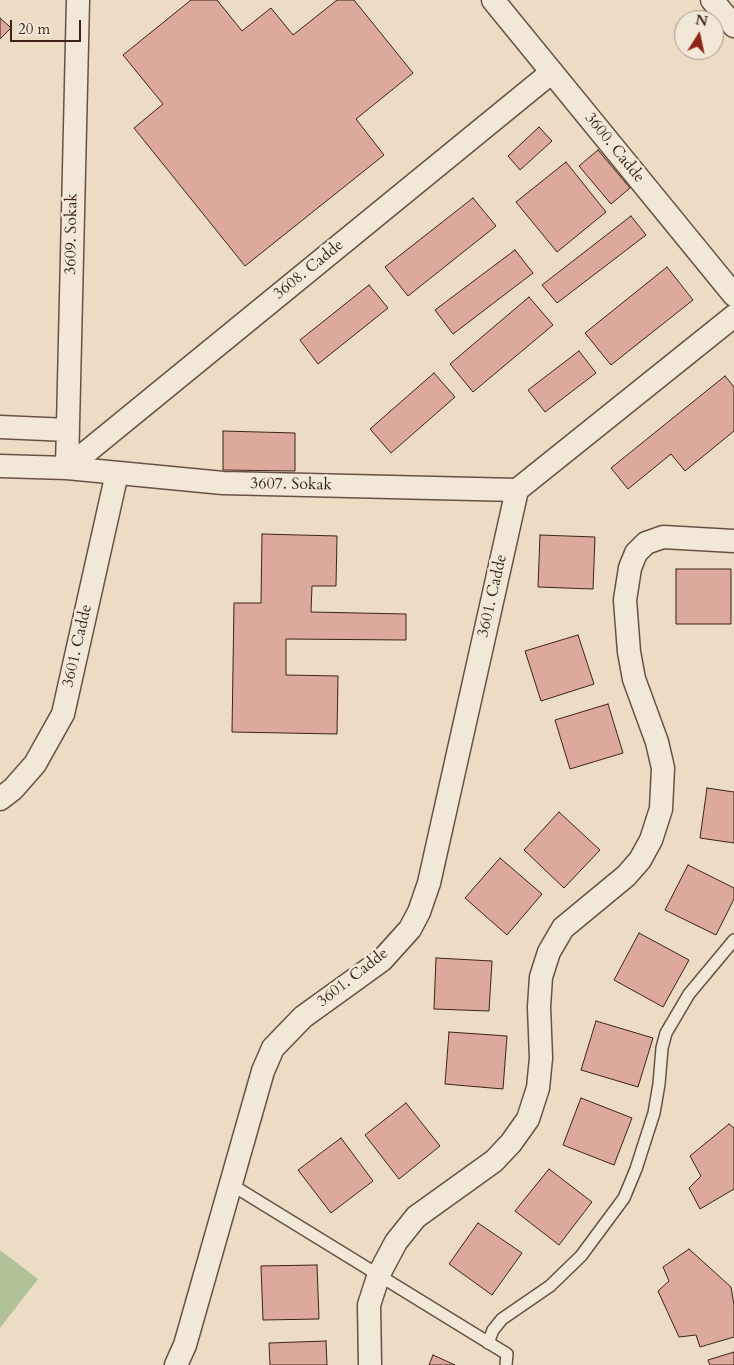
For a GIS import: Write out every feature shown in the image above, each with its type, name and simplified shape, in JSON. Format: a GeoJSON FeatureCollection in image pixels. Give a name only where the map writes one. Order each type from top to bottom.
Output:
{"type":"FeatureCollection","features":[{"type":"Feature","properties":{"kind":"street","name":"3609. Sokak"},"geometry":{"type":"LineString","coordinates":[[67,468],[78,0]]}},
{"type":"Feature","properties":{"kind":"street","name":"3600. Cadde"},"geometry":{"type":"LineString","coordinates":[[493,0],[734,295]]}},
{"type":"Feature","properties":{"kind":"street"},"geometry":{"type":"LineString","coordinates":[[712,0],[734,26]]}},
{"type":"Feature","properties":{"kind":"street","name":"3608. Cadde"},"geometry":{"type":"LineString","coordinates":[[67,468],[552,72]]}},
{"type":"Feature","properties":{"kind":"street"},"geometry":{"type":"LineString","coordinates":[[517,490],[734,316]]}},
{"type":"Feature","properties":{"kind":"street"},"geometry":{"type":"LineString","coordinates":[[0,427],[68,430]]}},
{"type":"Feature","properties":{"kind":"street","name":"3607. Sokak"},"geometry":{"type":"LineString","coordinates":[[0,466],[67,468],[223,483],[517,490]]}},
{"type":"Feature","properties":{"kind":"street","name":"3601. Cadde"},"geometry":{"type":"LineString","coordinates":[[0,799],[14,789],[36,764],[63,714],[117,473]]}},
{"type":"Feature","properties":{"kind":"street","name":"3601. Cadde"},"geometry":{"type":"LineString","coordinates":[[176,1365],[185,1345],[263,1071],[273,1048],[303,1017],[382,960],[410,930],[419,912],[429,882],[517,490]]}},
{"type":"Feature","properties":{"kind":"street"},"geometry":{"type":"LineString","coordinates":[[370,1365],[369,1305],[379,1274],[396,1242],[416,1218],[494,1161],[528,1119],[539,1078],[542,1058],[539,1000],[541,976],[549,952],[563,928],[626,876],[640,860],[651,840],[660,809],[663,768],[657,742],[634,679],[628,652],[625,600],[630,568],[636,552],[646,543],[663,537],[734,541]]}},
{"type":"Feature","properties":{"kind":"lane"},"geometry":{"type":"LineString","coordinates":[[488,1343],[493,1330],[502,1319],[550,1286],[581,1256],[624,1198],[636,1169],[654,1113],[662,1048],[666,1033],[689,994],[734,940]]}},
{"type":"Feature","properties":{"kind":"lane"},"geometry":{"type":"LineString","coordinates":[[232,1185],[507,1354],[506,1365]]}},
{"type":"Feature","properties":{"kind":"green space"},"geometry":{"type":"Polygon","coordinates":[[[0,1250],[38,1279],[0,1328],[0,1250]]]}},
{"type":"Feature","properties":{"kind":"building"},"geometry":{"type":"Polygon","coordinates":[[[191,0],[217,0],[242,31],[271,8],[293,35],[337,0],[354,0],[413,73],[356,119],[384,155],[245,266],[134,128],[163,104],[123,55],[191,0]]]}},
{"type":"Feature","properties":{"kind":"building"},"geometry":{"type":"Polygon","coordinates":[[[0,18],[11,28],[0,39],[0,18]]]}},
{"type":"Feature","properties":{"kind":"building"},"geometry":{"type":"Polygon","coordinates":[[[539,127],[552,141],[520,170],[508,156],[539,127]]]}},
{"type":"Feature","properties":{"kind":"building"},"geometry":{"type":"Polygon","coordinates":[[[598,150],[630,188],[611,204],[579,166],[598,150]]]}},
{"type":"Feature","properties":{"kind":"building"},"geometry":{"type":"Polygon","coordinates":[[[566,162],[606,212],[557,252],[516,202],[566,162]]]}},
{"type":"Feature","properties":{"kind":"building"},"geometry":{"type":"Polygon","coordinates":[[[473,198],[496,226],[408,296],[385,267],[473,198]]]}},
{"type":"Feature","properties":{"kind":"building"},"geometry":{"type":"Polygon","coordinates":[[[631,216],[646,235],[557,303],[542,285],[631,216]]]}},
{"type":"Feature","properties":{"kind":"building"},"geometry":{"type":"Polygon","coordinates":[[[515,250],[533,273],[453,334],[435,310],[515,250]]]}},
{"type":"Feature","properties":{"kind":"building"},"geometry":{"type":"Polygon","coordinates":[[[667,267],[693,300],[611,365],[585,333],[667,267]]]}},
{"type":"Feature","properties":{"kind":"building"},"geometry":{"type":"Polygon","coordinates":[[[369,285],[388,308],[318,364],[300,340],[369,285]]]}},
{"type":"Feature","properties":{"kind":"building"},"geometry":{"type":"Polygon","coordinates":[[[529,297],[553,325],[473,392],[450,364],[529,297]]]}},
{"type":"Feature","properties":{"kind":"building"},"geometry":{"type":"Polygon","coordinates":[[[579,351],[596,373],[545,412],[528,390],[579,351]]]}},
{"type":"Feature","properties":{"kind":"building"},"geometry":{"type":"Polygon","coordinates":[[[434,373],[455,397],[391,453],[370,429],[434,373]]]}},
{"type":"Feature","properties":{"kind":"building"},"geometry":{"type":"Polygon","coordinates":[[[725,376],[734,387],[734,431],[685,471],[671,454],[628,489],[611,468],[725,376]]]}},
{"type":"Feature","properties":{"kind":"building"},"geometry":{"type":"Polygon","coordinates":[[[223,431],[295,433],[295,471],[223,470],[223,431]]]}},
{"type":"Feature","properties":{"kind":"building"},"geometry":{"type":"Polygon","coordinates":[[[262,534],[337,536],[336,586],[312,586],[311,612],[406,614],[406,640],[286,639],[286,675],[338,676],[337,734],[232,732],[234,603],[261,603],[262,534]]]}},
{"type":"Feature","properties":{"kind":"building"},"geometry":{"type":"Polygon","coordinates":[[[540,535],[595,537],[593,589],[538,587],[540,535]]]}},
{"type":"Feature","properties":{"kind":"building"},"geometry":{"type":"Polygon","coordinates":[[[676,569],[731,569],[731,624],[676,624],[676,569]]]}},
{"type":"Feature","properties":{"kind":"building"},"geometry":{"type":"Polygon","coordinates":[[[578,635],[594,684],[541,701],[525,651],[578,635]]]}},
{"type":"Feature","properties":{"kind":"building"},"geometry":{"type":"Polygon","coordinates":[[[608,704],[623,753],[570,769],[555,720],[608,704]]]}},
{"type":"Feature","properties":{"kind":"building"},"geometry":{"type":"Polygon","coordinates":[[[707,788],[734,792],[734,843],[700,838],[707,788]]]}},
{"type":"Feature","properties":{"kind":"building"},"geometry":{"type":"Polygon","coordinates":[[[559,812],[600,850],[564,888],[524,850],[559,812]]]}},
{"type":"Feature","properties":{"kind":"building"},"geometry":{"type":"Polygon","coordinates":[[[500,858],[542,894],[507,935],[465,898],[500,858]]]}},
{"type":"Feature","properties":{"kind":"building"},"geometry":{"type":"Polygon","coordinates":[[[688,865],[734,888],[734,899],[716,935],[665,910],[688,865]]]}},
{"type":"Feature","properties":{"kind":"building"},"geometry":{"type":"Polygon","coordinates":[[[639,933],[689,960],[663,1007],[614,980],[639,933]]]}},
{"type":"Feature","properties":{"kind":"building"},"geometry":{"type":"Polygon","coordinates":[[[436,958],[492,961],[489,1011],[434,1009],[436,958]]]}},
{"type":"Feature","properties":{"kind":"building"},"geometry":{"type":"Polygon","coordinates":[[[596,1021],[653,1038],[638,1087],[581,1070],[596,1021]]]}},
{"type":"Feature","properties":{"kind":"building"},"geometry":{"type":"Polygon","coordinates":[[[449,1032],[507,1036],[503,1089],[445,1084],[449,1032]]]}},
{"type":"Feature","properties":{"kind":"building"},"geometry":{"type":"Polygon","coordinates":[[[581,1098],[632,1118],[614,1165],[563,1145],[581,1098]]]}},
{"type":"Feature","properties":{"kind":"building"},"geometry":{"type":"Polygon","coordinates":[[[406,1103],[440,1146],[399,1179],[365,1135],[406,1103]]]}},
{"type":"Feature","properties":{"kind":"building"},"geometry":{"type":"Polygon","coordinates":[[[729,1124],[734,1128],[734,1189],[700,1209],[689,1188],[701,1176],[690,1156],[729,1124]]]}},
{"type":"Feature","properties":{"kind":"building"},"geometry":{"type":"Polygon","coordinates":[[[341,1138],[373,1181],[331,1213],[298,1170],[341,1138]]]}},
{"type":"Feature","properties":{"kind":"building"},"geometry":{"type":"Polygon","coordinates":[[[549,1169],[592,1202],[559,1245],[515,1211],[549,1169]]]}},
{"type":"Feature","properties":{"kind":"building"},"geometry":{"type":"Polygon","coordinates":[[[478,1223],[522,1253],[492,1295],[449,1264],[478,1223]]]}},
{"type":"Feature","properties":{"kind":"building"},"geometry":{"type":"Polygon","coordinates":[[[689,1249],[731,1287],[734,1305],[734,1337],[700,1347],[696,1335],[679,1337],[658,1291],[669,1281],[663,1267],[689,1249]]]}},
{"type":"Feature","properties":{"kind":"building"},"geometry":{"type":"Polygon","coordinates":[[[317,1265],[319,1319],[263,1320],[261,1266],[317,1265]]]}},
{"type":"Feature","properties":{"kind":"building"},"geometry":{"type":"Polygon","coordinates":[[[326,1341],[327,1365],[270,1365],[269,1343],[326,1341]]]}},
{"type":"Feature","properties":{"kind":"building"},"geometry":{"type":"Polygon","coordinates":[[[734,1352],[734,1365],[710,1365],[708,1360],[734,1352]]]}},
{"type":"Feature","properties":{"kind":"building"},"geometry":{"type":"Polygon","coordinates":[[[433,1355],[455,1365],[429,1365],[433,1355]]]}}]}
